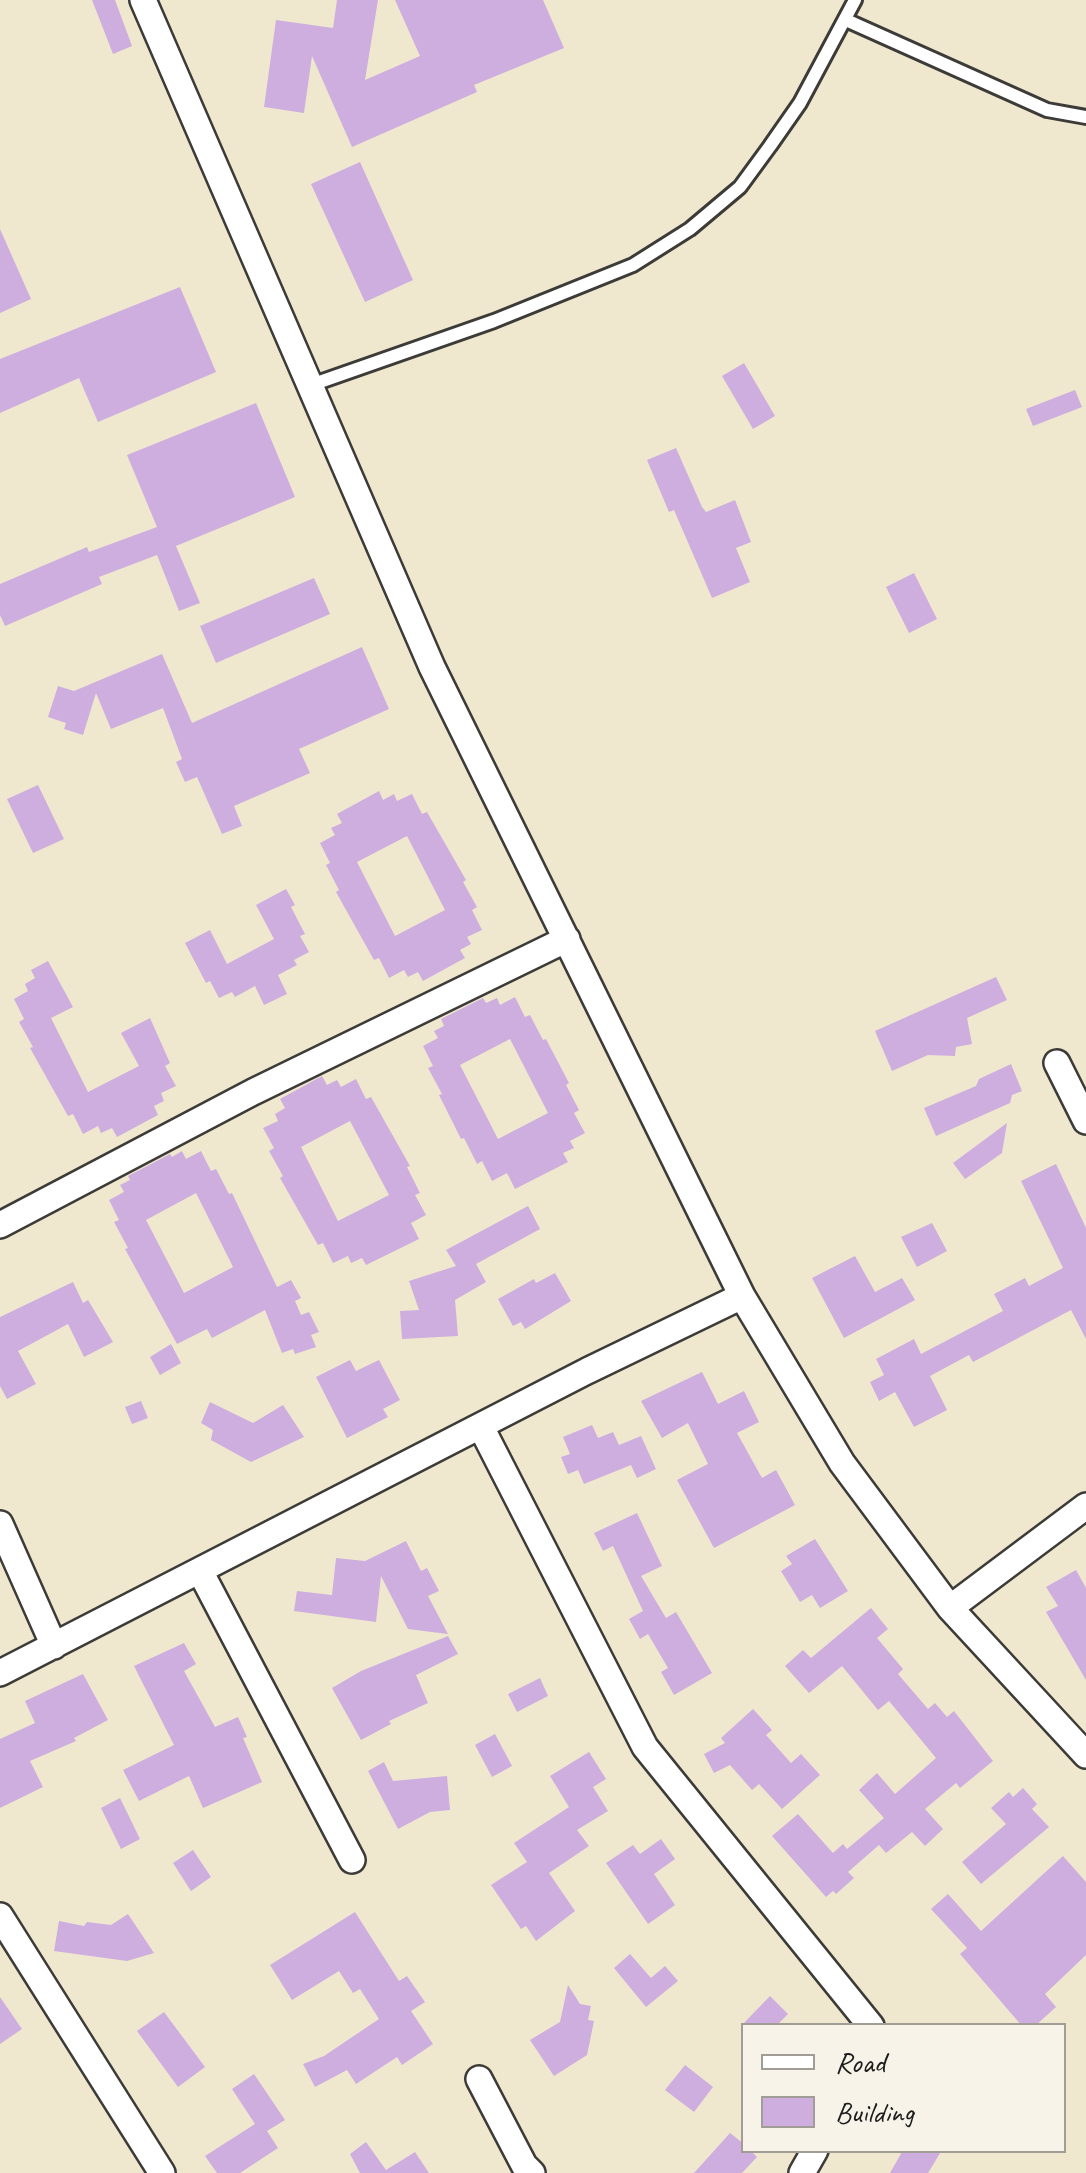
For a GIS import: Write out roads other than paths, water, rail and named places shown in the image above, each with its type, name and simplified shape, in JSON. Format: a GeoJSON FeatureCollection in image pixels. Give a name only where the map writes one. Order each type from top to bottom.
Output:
{"type":"FeatureCollection","features":[{"type":"Feature","properties":{"kind":"street"},"geometry":{"type":"LineString","coordinates":[[143,0],[432,667],[742,1296],[842,1464],[950,1608],[1086,1755]]}},
{"type":"Feature","properties":{"kind":"street"},"geometry":{"type":"LineString","coordinates":[[0,1224],[254,1092],[566,939]]}},
{"type":"Feature","properties":{"kind":"street"},"geometry":{"type":"LineString","coordinates":[[1057,1063],[1086,1120]]}},
{"type":"Feature","properties":{"kind":"street"},"geometry":{"type":"LineString","coordinates":[[0,1673],[742,1296]]}},
{"type":"Feature","properties":{"kind":"street"},"geometry":{"type":"LineString","coordinates":[[481,1427],[645,1746],[869,2023]]}},
{"type":"Feature","properties":{"kind":"street"},"geometry":{"type":"LineString","coordinates":[[950,1608],[1086,1506]]}},
{"type":"Feature","properties":{"kind":"street"},"geometry":{"type":"LineString","coordinates":[[0,1524],[54,1646]]}},
{"type":"Feature","properties":{"kind":"street"},"geometry":{"type":"LineString","coordinates":[[200,1572],[352,1860]]}},
{"type":"Feature","properties":{"kind":"street"},"geometry":{"type":"LineString","coordinates":[[0,1916],[162,2173]]}},
{"type":"Feature","properties":{"kind":"street"},"geometry":{"type":"LineString","coordinates":[[479,2079],[524,2166],[532,2173]]}},
{"type":"Feature","properties":{"kind":"lane"},"geometry":{"type":"LineString","coordinates":[[311,385],[633,265],[690,229],[750,174],[800,103],[855,0]]}},
{"type":"Feature","properties":{"kind":"lane"},"geometry":{"type":"LineString","coordinates":[[846,20],[1047,110],[1086,117]]}}]}
